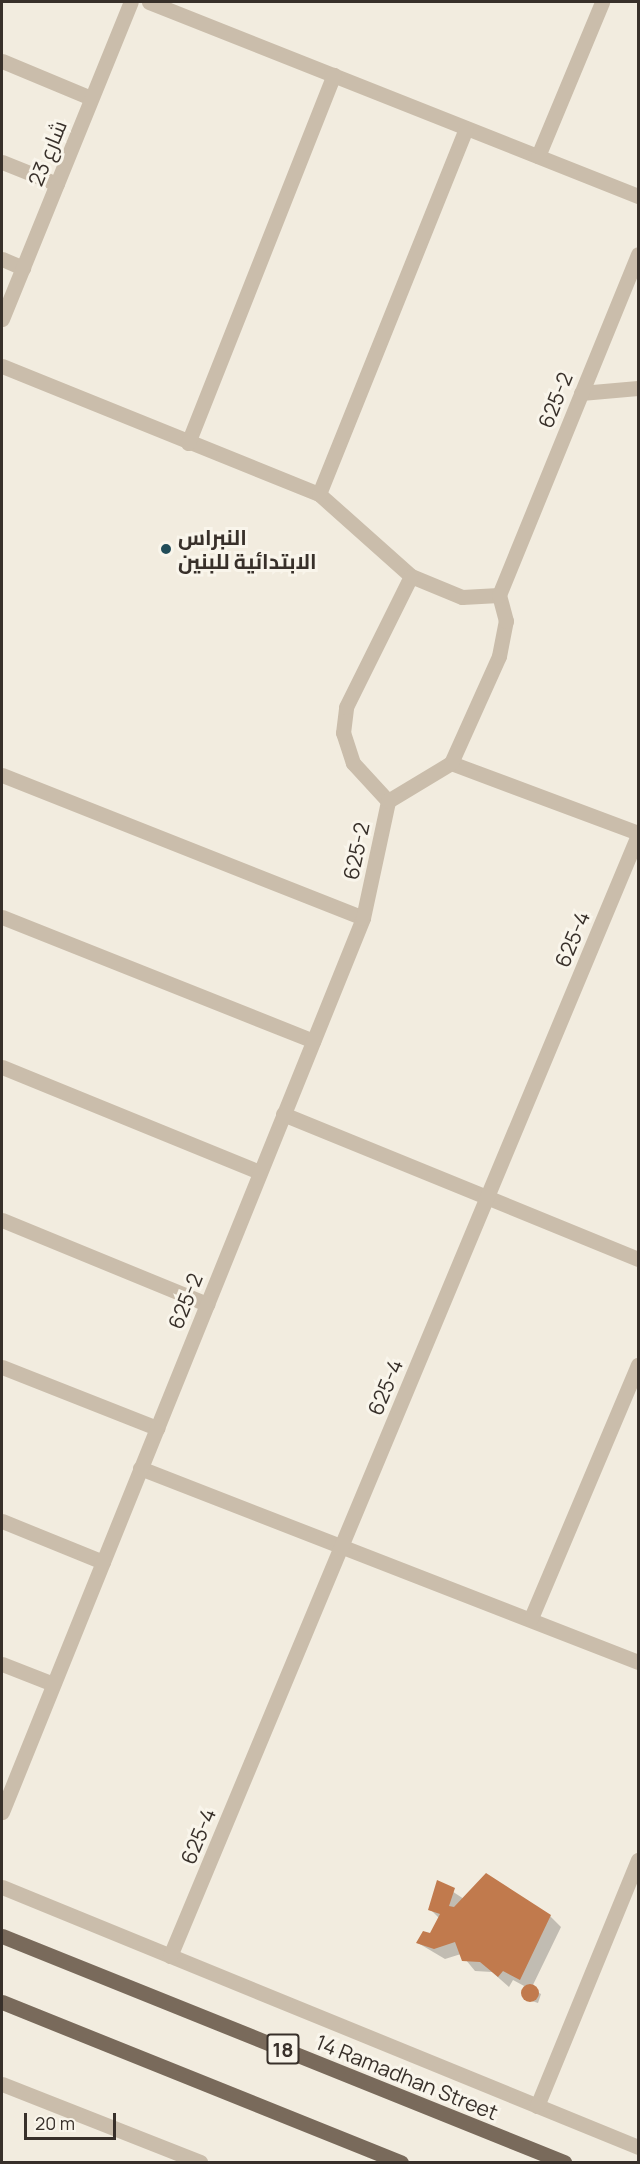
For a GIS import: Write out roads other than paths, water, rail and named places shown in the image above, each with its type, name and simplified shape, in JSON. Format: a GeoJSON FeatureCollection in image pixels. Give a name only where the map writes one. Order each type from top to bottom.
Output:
{"type":"FeatureCollection","features":[{"type":"Feature","properties":{"kind":"main road","name":"14 Ramadhan Street"},"geometry":{"type":"LineString","coordinates":[[2,1936],[564,2163]]}},
{"type":"Feature","properties":{"kind":"main road"},"geometry":{"type":"LineString","coordinates":[[2,2002],[384,2159],[401,2163]]}},
{"type":"Feature","properties":{"kind":"street","name":"شارع 23"},"geometry":{"type":"LineString","coordinates":[[2,320],[130,2]]}},
{"type":"Feature","properties":{"kind":"street"},"geometry":{"type":"LineString","coordinates":[[149,2],[639,196]]}},
{"type":"Feature","properties":{"kind":"street"},"geometry":{"type":"LineString","coordinates":[[538,156],[602,2]]}},
{"type":"Feature","properties":{"kind":"street"},"geometry":{"type":"LineString","coordinates":[[2,61],[91,98]]}},
{"type":"Feature","properties":{"kind":"street"},"geometry":{"type":"LineString","coordinates":[[188,443],[334,75]]}},
{"type":"Feature","properties":{"kind":"street"},"geometry":{"type":"LineString","coordinates":[[319,494],[466,128]]}},
{"type":"Feature","properties":{"kind":"street"},"geometry":{"type":"LineString","coordinates":[[2,162],[57,184]]}},
{"type":"Feature","properties":{"kind":"street","name":"625-2"},"geometry":{"type":"LineString","coordinates":[[499,595],[639,254]]}},
{"type":"Feature","properties":{"kind":"street"},"geometry":{"type":"LineString","coordinates":[[2,260],[22,267]]}},
{"type":"Feature","properties":{"kind":"street"},"geometry":{"type":"LineString","coordinates":[[2,366],[319,494],[411,576],[462,597],[499,595],[506,621],[499,656],[451,763],[639,834]]}},
{"type":"Feature","properties":{"kind":"street"},"geometry":{"type":"LineString","coordinates":[[581,393],[639,388]]}},
{"type":"Feature","properties":{"kind":"street","name":"625-2"},"geometry":{"type":"LineString","coordinates":[[388,801],[353,763],[343,733],[346,707],[411,576]]}},
{"type":"Feature","properties":{"kind":"street","name":"625-2"},"geometry":{"type":"LineString","coordinates":[[2,1812],[363,918],[388,801],[451,763]]}},
{"type":"Feature","properties":{"kind":"street"},"geometry":{"type":"LineString","coordinates":[[2,775],[363,918]]}},
{"type":"Feature","properties":{"kind":"street","name":"625-4"},"geometry":{"type":"LineString","coordinates":[[170,1956],[639,834]]}},
{"type":"Feature","properties":{"kind":"street"},"geometry":{"type":"LineString","coordinates":[[2,917],[313,1041]]}},
{"type":"Feature","properties":{"kind":"street"},"geometry":{"type":"LineString","coordinates":[[2,1067],[260,1172]]}},
{"type":"Feature","properties":{"kind":"street"},"geometry":{"type":"LineString","coordinates":[[283,1114],[639,1259]]}},
{"type":"Feature","properties":{"kind":"street"},"geometry":{"type":"LineString","coordinates":[[2,1220],[207,1304]]}},
{"type":"Feature","properties":{"kind":"street"},"geometry":{"type":"LineString","coordinates":[[531,1618],[639,1365]]}},
{"type":"Feature","properties":{"kind":"street"},"geometry":{"type":"LineString","coordinates":[[2,1367],[157,1428]]}},
{"type":"Feature","properties":{"kind":"street"},"geometry":{"type":"LineString","coordinates":[[141,1468],[343,1542],[639,1662]]}},
{"type":"Feature","properties":{"kind":"street"},"geometry":{"type":"LineString","coordinates":[[2,1521],[102,1562]]}},
{"type":"Feature","properties":{"kind":"street"},"geometry":{"type":"LineString","coordinates":[[2,1664],[53,1684]]}},
{"type":"Feature","properties":{"kind":"street"},"geometry":{"type":"LineString","coordinates":[[537,2106],[639,1860]]}},
{"type":"Feature","properties":{"kind":"street"},"geometry":{"type":"LineString","coordinates":[[2,1887],[639,2147]]}},
{"type":"Feature","properties":{"kind":"street"},"geometry":{"type":"LineString","coordinates":[[2,2084],[200,2163]]}},
{"type":"Feature","properties":{"kind":"place","name":"النبراس الابتدائية للبنين"},"geometry":{"type":"Point","coordinates":[166,549]}}]}
